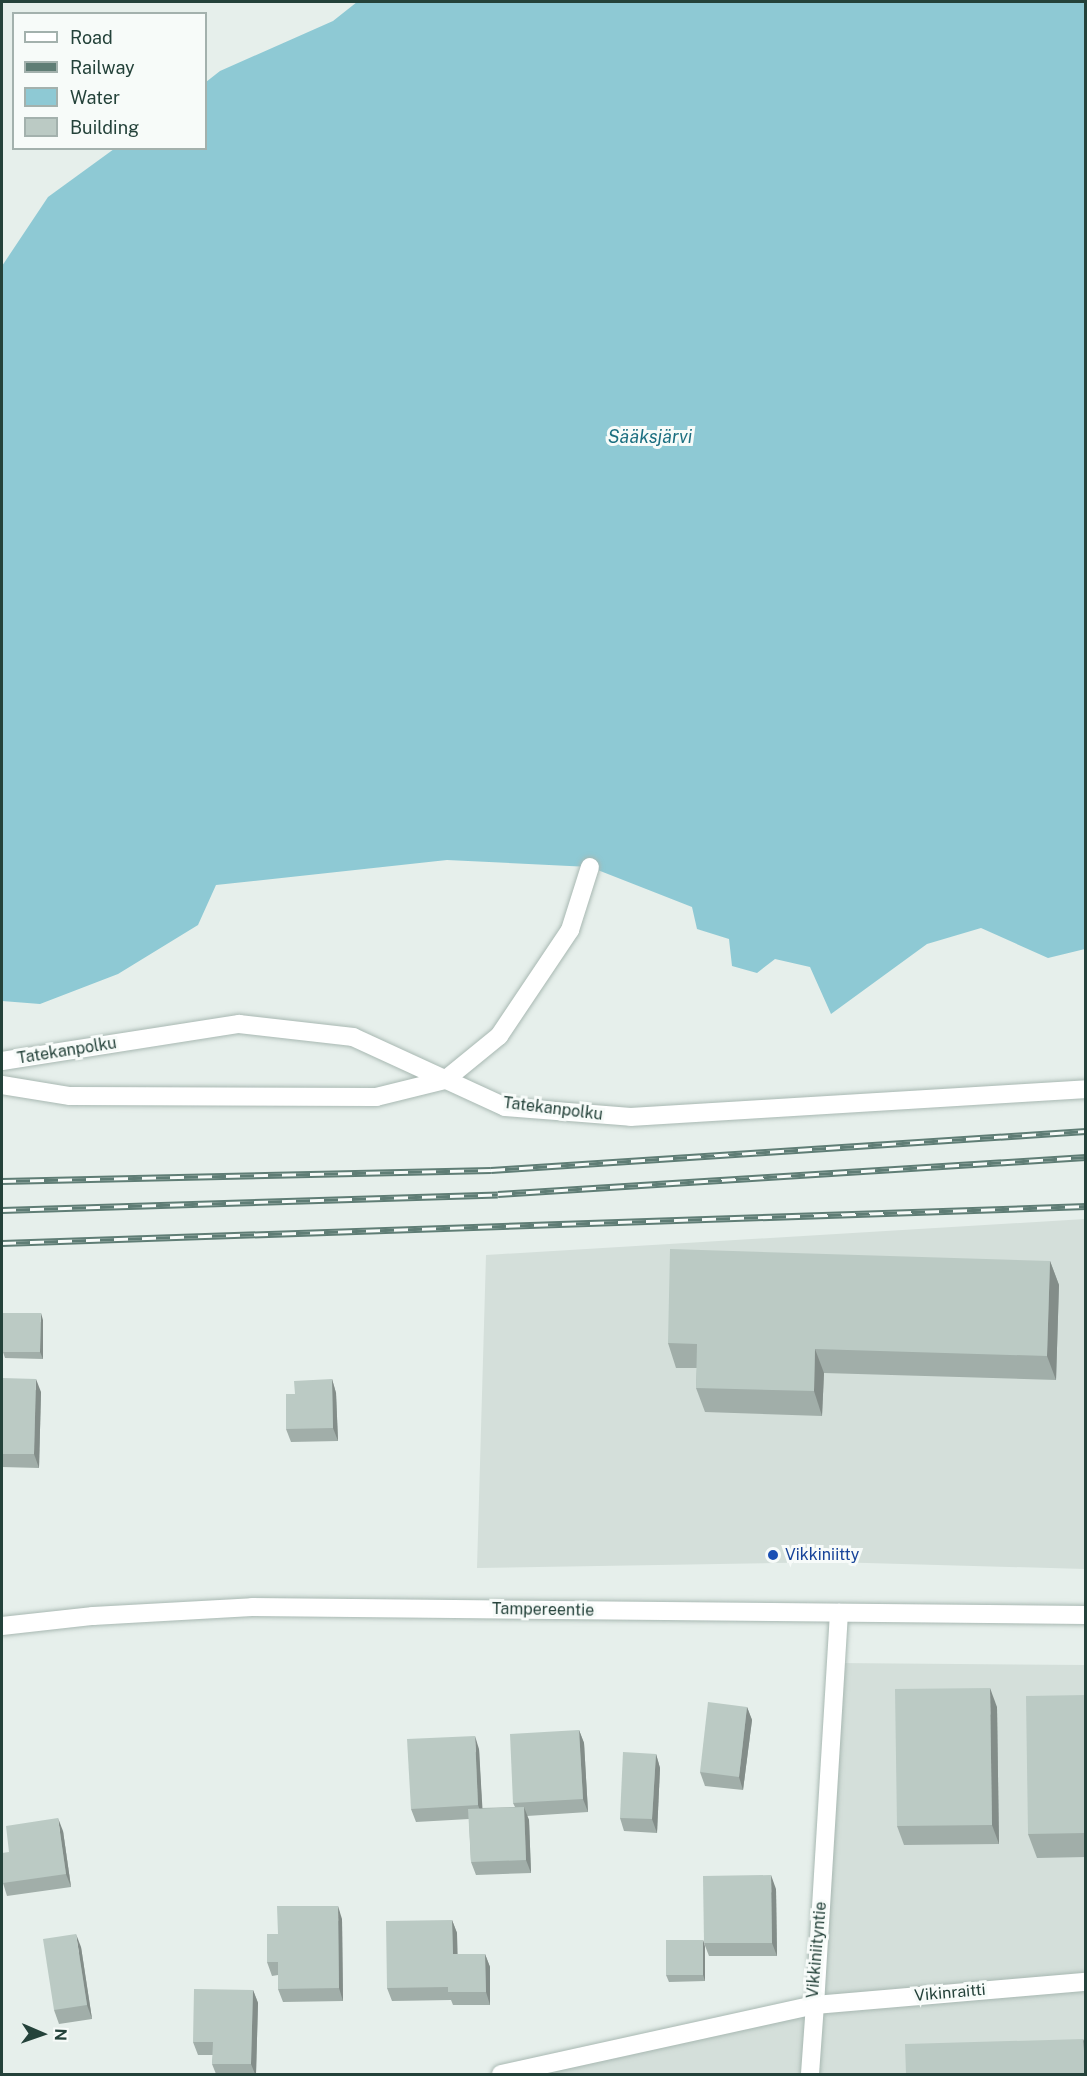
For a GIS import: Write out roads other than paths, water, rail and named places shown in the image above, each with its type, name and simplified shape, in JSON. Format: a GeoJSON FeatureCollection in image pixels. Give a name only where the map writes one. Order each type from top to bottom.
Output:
{"type":"FeatureCollection","features":[{"type":"Feature","properties":{"kind":"street"},"geometry":{"type":"LineString","coordinates":[[2,1085],[70,1096],[376,1097],[445,1080],[499,1036],[570,930],[590,867]]}},
{"type":"Feature","properties":{"kind":"street","name":"Tatekanpolku"},"geometry":{"type":"LineString","coordinates":[[2,1061],[239,1024],[353,1037],[505,1107],[631,1117],[1086,1089]]}},
{"type":"Feature","properties":{"kind":"street","name":"Tampereentie"},"geometry":{"type":"LineString","coordinates":[[2,1626],[104,1615],[252,1607],[1086,1615]]}},
{"type":"Feature","properties":{"kind":"street","name":"Vikkiniityntie"},"geometry":{"type":"LineString","coordinates":[[501,2074],[815,2005],[839,1613]]}},
{"type":"Feature","properties":{"kind":"street","name":"Vikinraitti"},"geometry":{"type":"LineString","coordinates":[[815,2005],[1086,1982]]}},
{"type":"Feature","properties":{"kind":"street"},"geometry":{"type":"LineString","coordinates":[[810,2074],[815,2005]]}},
{"type":"Feature","properties":{"kind":"water","name":"Sääksjärvi"},"geometry":{"type":"Polygon","coordinates":[[[357,2],[1085,2],[1085,949],[1048,958],[981,928],[927,944],[831,1014],[810,967],[775,959],[757,973],[732,966],[729,939],[697,929],[692,907],[590,867],[447,860],[216,885],[198,925],[118,974],[40,1004],[2,1001],[2,266],[48,197],[113,150],[207,150],[207,81],[220,71],[333,21],[357,2]]]}},
{"type":"Feature","properties":{"kind":"railway"},"geometry":{"type":"LineString","coordinates":[[2,1181],[491,1170],[1086,1131]]}},
{"type":"Feature","properties":{"kind":"railway"},"geometry":{"type":"LineString","coordinates":[[2,1210],[498,1194],[1086,1157]]}},
{"type":"Feature","properties":{"kind":"railway"},"geometry":{"type":"LineString","coordinates":[[2,1243],[1086,1206]]}},
{"type":"Feature","properties":{"kind":"place","name":"Vikkiniitty"},"geometry":{"type":"Point","coordinates":[773,1555]}}]}
